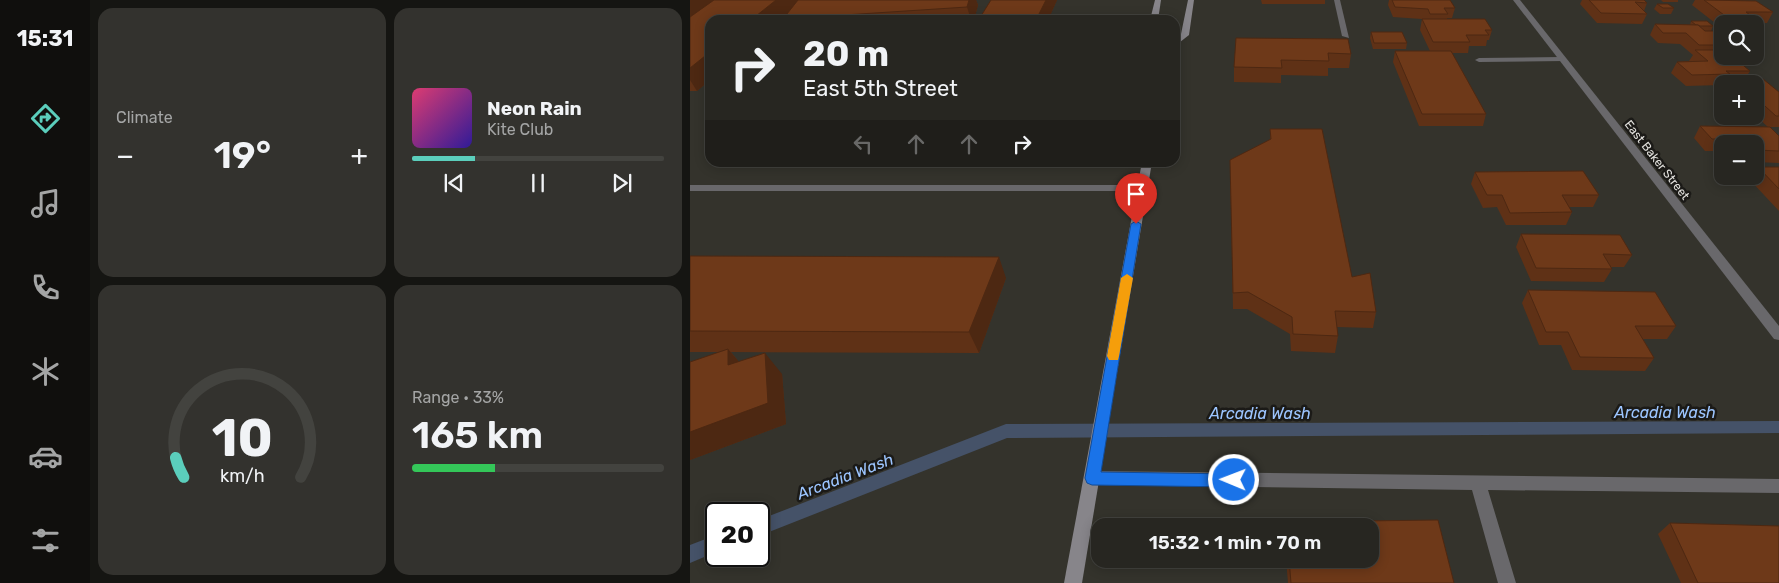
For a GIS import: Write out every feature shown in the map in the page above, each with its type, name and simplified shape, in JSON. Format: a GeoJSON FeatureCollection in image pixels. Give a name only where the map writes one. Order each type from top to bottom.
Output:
{"type":"FeatureCollection","features":[{"type":"Feature","properties":{"kind":"street"},"geometry":{"type":"LineString","coordinates":[[1155,15],[1158,0]]}},
{"type":"Feature","properties":{"kind":"street"},"geometry":{"type":"LineString","coordinates":[[1180,40],[1185,35],[1191,0]]}},
{"type":"Feature","properties":{"kind":"street"},"geometry":{"type":"LineString","coordinates":[[1337,0],[1346,36]]}},
{"type":"Feature","properties":{"kind":"street","name":"East Baker Street"},"geometry":{"type":"LineString","coordinates":[[1516,0],[1779,335]]}},
{"type":"Feature","properties":{"kind":"street"},"geometry":{"type":"LineString","coordinates":[[1479,60],[1562,58]]}},
{"type":"Feature","properties":{"kind":"street"},"geometry":{"type":"LineString","coordinates":[[1073,583],[1146,167]]}},
{"type":"Feature","properties":{"kind":"street"},"geometry":{"type":"LineString","coordinates":[[690,188],[1143,188]]}},
{"type":"Feature","properties":{"kind":"street"},"geometry":{"type":"LineString","coordinates":[[1092,478],[1779,486]]}},
{"type":"Feature","properties":{"kind":"street"},"geometry":{"type":"LineString","coordinates":[[1478,483],[1507,583]]}},
{"type":"Feature","properties":{"kind":"building"},"geometry":{"type":"Polygon","coordinates":[[[714,0],[776,0],[757,15],[705,15],[705,56],[690,68],[690,17],[714,0]]]}},
{"type":"Feature","properties":{"kind":"building"},"geometry":{"type":"Polygon","coordinates":[[[798,0],[969,0],[967,7],[844,15],[786,15],[798,0]]]}},
{"type":"Feature","properties":{"kind":"building"},"geometry":{"type":"Polygon","coordinates":[[[991,0],[1046,0],[1038,15],[982,15],[991,0]]]}},
{"type":"Feature","properties":{"kind":"building"},"geometry":{"type":"Polygon","coordinates":[[[1392,0],[1450,0],[1455,8],[1444,8],[1448,14],[1430,14],[1428,9],[1395,7],[1392,0]]]}},
{"type":"Feature","properties":{"kind":"building"},"geometry":{"type":"Polygon","coordinates":[[[1589,0],[1644,0],[1647,3],[1635,2],[1647,14],[1601,13],[1589,0]]]}},
{"type":"Feature","properties":{"kind":"building"},"geometry":{"type":"Polygon","coordinates":[[[1704,0],[1756,1],[1773,12],[1746,12],[1750,15],[1724,15],[1704,0]]]}},
{"type":"Feature","properties":{"kind":"building"},"geometry":{"type":"Polygon","coordinates":[[[1657,4],[1668,4],[1674,8],[1663,8],[1657,4]]]}},
{"type":"Feature","properties":{"kind":"building"},"geometry":{"type":"Polygon","coordinates":[[[1422,19],[1485,19],[1492,30],[1485,30],[1489,35],[1466,35],[1470,42],[1433,42],[1422,19]]]}},
{"type":"Feature","properties":{"kind":"building"},"geometry":{"type":"Polygon","coordinates":[[[1691,21],[1707,21],[1713,26],[1700,26],[1691,21]]]}},
{"type":"Feature","properties":{"kind":"building"},"geometry":{"type":"Polygon","coordinates":[[[1655,24],[1698,25],[1705,31],[1714,31],[1714,45],[1699,45],[1686,33],[1663,33],[1655,24]]]}},
{"type":"Feature","properties":{"kind":"building"},"geometry":{"type":"Polygon","coordinates":[[[1371,32],[1402,32],[1407,43],[1374,43],[1371,32]]]}},
{"type":"Feature","properties":{"kind":"building"},"geometry":{"type":"Polygon","coordinates":[[[1236,38],[1348,39],[1351,54],[1328,53],[1329,61],[1281,60],[1282,68],[1234,67],[1236,38]]]}},
{"type":"Feature","properties":{"kind":"building"},"geometry":{"type":"Polygon","coordinates":[[[1695,50],[1714,50],[1714,65],[1743,65],[1750,71],[1726,71],[1730,74],[1692,75],[1677,62],[1708,61],[1695,50]]]}},
{"type":"Feature","properties":{"kind":"building"},"geometry":{"type":"Polygon","coordinates":[[[1395,51],[1451,51],[1486,114],[1422,114],[1395,51]]]}},
{"type":"Feature","properties":{"kind":"building"},"geometry":{"type":"Polygon","coordinates":[[[1764,80],[1779,92],[1779,116],[1776,116],[1764,105],[1764,80]]]}},
{"type":"Feature","properties":{"kind":"building"},"geometry":{"type":"Polygon","coordinates":[[[1700,126],[1770,127],[1779,136],[1779,151],[1764,150],[1764,135],[1714,135],[1714,139],[1700,126]]]}},
{"type":"Feature","properties":{"kind":"building"},"geometry":{"type":"Polygon","coordinates":[[[1270,129],[1322,129],[1352,277],[1370,273],[1376,312],[1335,311],[1338,336],[1293,334],[1292,317],[1248,292],[1233,293],[1230,160],[1271,139],[1270,129]]]}},
{"type":"Feature","properties":{"kind":"building"},"geometry":{"type":"Polygon","coordinates":[[[1764,167],[1779,167],[1779,189],[1764,173],[1764,167]]]}},
{"type":"Feature","properties":{"kind":"building"},"geometry":{"type":"Polygon","coordinates":[[[1583,171],[1599,195],[1562,195],[1572,212],[1510,213],[1502,195],[1487,195],[1475,172],[1583,171]]]}},
{"type":"Feature","properties":{"kind":"building"},"geometry":{"type":"Polygon","coordinates":[[[1521,234],[1620,235],[1632,255],[1603,254],[1612,269],[1536,268],[1521,234]]]}},
{"type":"Feature","properties":{"kind":"building"},"geometry":{"type":"Polygon","coordinates":[[[690,256],[999,257],[969,332],[690,331],[690,256]]]}},
{"type":"Feature","properties":{"kind":"building"},"geometry":{"type":"Polygon","coordinates":[[[1528,290],[1655,292],[1676,326],[1635,326],[1654,358],[1580,357],[1568,332],[1546,332],[1528,290]]]}},
{"type":"Feature","properties":{"kind":"building"},"geometry":{"type":"Polygon","coordinates":[[[728,349],[728,365],[765,353],[768,403],[690,432],[690,362],[728,349]]]}},
{"type":"Feature","properties":{"kind":"building"},"geometry":{"type":"Polygon","coordinates":[[[1438,520],[1454,583],[1291,583],[1290,568],[1379,568],[1379,521],[1438,520]]]}},
{"type":"Feature","properties":{"kind":"building"},"geometry":{"type":"Polygon","coordinates":[[[1670,523],[1779,526],[1779,583],[1698,583],[1670,523]]]}},
{"type":"Feature","properties":{"kind":"waterway","name":"Arcadia Wash"},"geometry":{"type":"LineString","coordinates":[[770,524],[1006,431],[1779,427]]}},
{"type":"Feature","properties":{"kind":"waterway","name":"Arcadia Wash"},"geometry":{"type":"LineString","coordinates":[[690,554],[705,548]]}},
{"type":"Feature","properties":{"kind":"slow traffic"},"geometry":{"type":"LineString","coordinates":[[1113,356],[1127,278]]}},
{"type":"Feature","properties":{"kind":"route"},"geometry":{"type":"LineString","coordinates":[[1136,224],[1092,478],[1234,480]]}}]}
